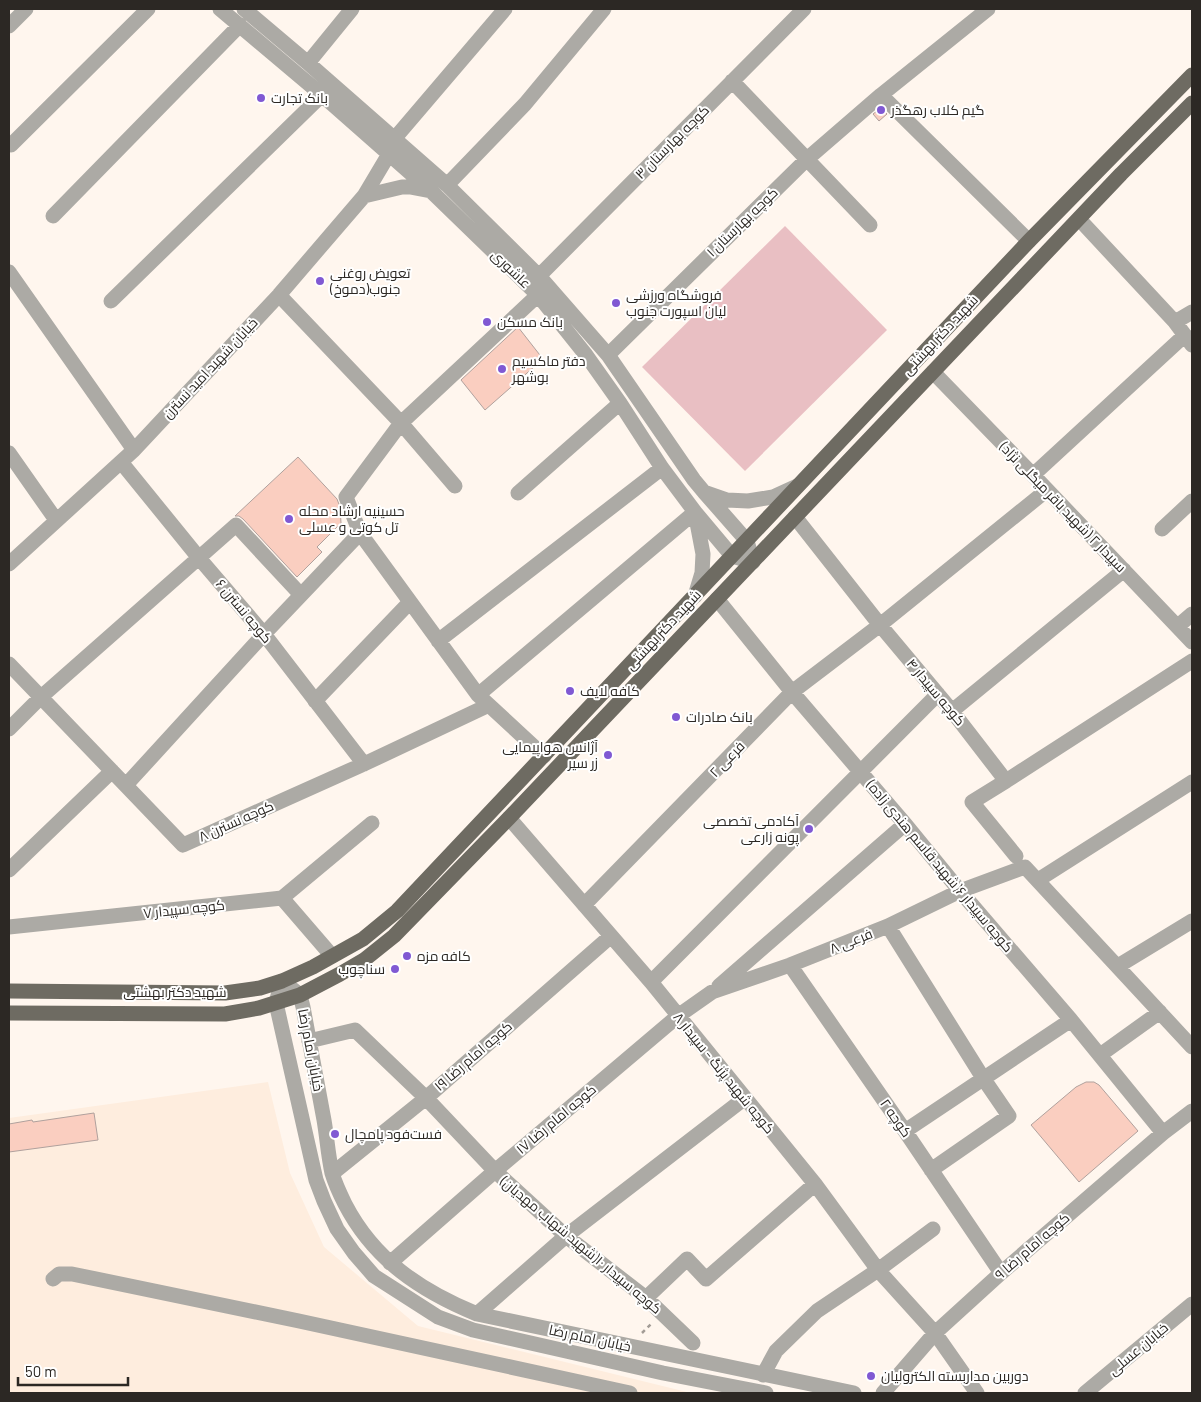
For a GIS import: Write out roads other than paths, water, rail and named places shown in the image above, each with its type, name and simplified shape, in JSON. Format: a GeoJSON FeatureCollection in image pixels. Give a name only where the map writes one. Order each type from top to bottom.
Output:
{"type":"FeatureCollection","features":[{"type":"Feature","properties":{"kind":"main road","name":"شهید دکتر بهشتی"},"geometry":{"type":"LineString","coordinates":[[9,991],[224,993],[260,988],[282,981],[364,939],[397,911],[1029,241],[1192,76]]}},
{"type":"Feature","properties":{"kind":"main road","name":"شهید دکتر بهشتی"},"geometry":{"type":"LineString","coordinates":[[9,1014],[224,1014],[276,1003],[300,995],[364,960],[394,936],[509,818],[1078,219],[1192,104]]}},
{"type":"Feature","properties":{"kind":"street"},"geometry":{"type":"LineString","coordinates":[[9,26],[26,9]]}},
{"type":"Feature","properties":{"kind":"street"},"geometry":{"type":"LineString","coordinates":[[10,145],[148,9]]}},
{"type":"Feature","properties":{"kind":"street","name":"عاشوری"},"geometry":{"type":"LineString","coordinates":[[220,9],[322,95],[431,191],[538,295],[586,355],[662,468],[695,512],[702,554],[702,573],[695,596]]}},
{"type":"Feature","properties":{"kind":"street","name":"عاشوری"},"geometry":{"type":"LineString","coordinates":[[244,9],[447,185],[539,276],[608,355],[694,480],[746,541]]}},
{"type":"Feature","properties":{"kind":"street"},"geometry":{"type":"LineString","coordinates":[[308,63],[352,9]]}},
{"type":"Feature","properties":{"kind":"street","name":"خیابان شهید امید نسترن"},"geometry":{"type":"LineString","coordinates":[[9,564],[134,450],[278,295],[364,196],[389,154],[395,138],[505,9]]}},
{"type":"Feature","properties":{"kind":"street"},"geometry":{"type":"LineString","coordinates":[[447,185],[525,104],[603,9]]}},
{"type":"Feature","properties":{"kind":"street","name":"کوچه بهارستان ۳"},"geometry":{"type":"LineString","coordinates":[[539,276],[804,9]]}},
{"type":"Feature","properties":{"kind":"street","name":"کوچه بهارستان ۱"},"geometry":{"type":"LineString","coordinates":[[608,355],[807,159],[881,95],[988,9]]}},
{"type":"Feature","properties":{"kind":"street"},"geometry":{"type":"LineString","coordinates":[[54,216],[240,25]]}},
{"type":"Feature","properties":{"kind":"street"},"geometry":{"type":"LineString","coordinates":[[732,81],[870,225]]}},
{"type":"Feature","properties":{"kind":"street"},"geometry":{"type":"LineString","coordinates":[[111,301],[322,95]]}},
{"type":"Feature","properties":{"kind":"street"},"geometry":{"type":"LineString","coordinates":[[881,95],[1029,241]]}},
{"type":"Feature","properties":{"kind":"street"},"geometry":{"type":"LineString","coordinates":[[364,196],[402,187],[431,191]]}},
{"type":"Feature","properties":{"kind":"street"},"geometry":{"type":"LineString","coordinates":[[1033,475],[1114,400],[1188,340],[1175,322],[1078,219]]}},
{"type":"Feature","properties":{"kind":"street"},"geometry":{"type":"LineString","coordinates":[[9,272],[134,450]]}},
{"type":"Feature","properties":{"kind":"street"},"geometry":{"type":"LineString","coordinates":[[278,295],[401,423],[456,486]]}},
{"type":"Feature","properties":{"kind":"street"},"geometry":{"type":"LineString","coordinates":[[538,295],[401,423],[346,497],[360,533],[478,694],[544,756]]}},
{"type":"Feature","properties":{"kind":"street"},"geometry":{"type":"LineString","coordinates":[[1175,322],[1192,312]]}},
{"type":"Feature","properties":{"kind":"street","name":"سپیدار ۲ (شهید باقر میگلی نژاد)"},"geometry":{"type":"LineString","coordinates":[[933,372],[1192,642]]}},
{"type":"Feature","properties":{"kind":"street"},"geometry":{"type":"LineString","coordinates":[[518,493],[620,403]]}},
{"type":"Feature","properties":{"kind":"street"},"geometry":{"type":"LineString","coordinates":[[9,453],[56,520]]}},
{"type":"Feature","properties":{"kind":"street","name":"کوچه نسترن ۶"},"geometry":{"type":"LineString","coordinates":[[121,462],[264,634],[364,764]]}},
{"type":"Feature","properties":{"kind":"street"},"geometry":{"type":"LineString","coordinates":[[438,641],[662,468]]}},
{"type":"Feature","properties":{"kind":"street"},"geometry":{"type":"LineString","coordinates":[[679,492],[694,480]]}},
{"type":"Feature","properties":{"kind":"street"},"geometry":{"type":"LineString","coordinates":[[704,492],[727,500],[748,501],[773,497],[798,485]]}},
{"type":"Feature","properties":{"kind":"street","name":"فرعی ۲"},"geometry":{"type":"LineString","coordinates":[[584,905],[792,692],[880,625],[1046,490]]}},
{"type":"Feature","properties":{"kind":"street"},"geometry":{"type":"LineString","coordinates":[[1162,529],[1192,501]]}},
{"type":"Feature","properties":{"kind":"street"},"geometry":{"type":"LineString","coordinates":[[478,694],[695,512],[732,556],[753,562]]}},
{"type":"Feature","properties":{"kind":"street","name":"کوچه سپیدار ۴"},"geometry":{"type":"LineString","coordinates":[[795,517],[880,625],[952,710],[1006,781]]}},
{"type":"Feature","properties":{"kind":"street"},"geometry":{"type":"LineString","coordinates":[[9,729],[41,697],[236,526],[301,595]]}},
{"type":"Feature","properties":{"kind":"street"},"geometry":{"type":"LineString","coordinates":[[126,785],[264,634],[360,533]]}},
{"type":"Feature","properties":{"kind":"street"},"geometry":{"type":"LineString","coordinates":[[746,541],[753,562]]}},
{"type":"Feature","properties":{"kind":"street"},"geometry":{"type":"LineString","coordinates":[[952,710],[1124,570]]}},
{"type":"Feature","properties":{"kind":"street","name":"کوچه سپیدار ۶(شهید قاسم هندی زاده)"},"geometry":{"type":"LineString","coordinates":[[717,600],[792,692],[1071,1020],[1163,1133]]}},
{"type":"Feature","properties":{"kind":"street"},"geometry":{"type":"LineString","coordinates":[[316,701],[410,602]]}},
{"type":"Feature","properties":{"kind":"street"},"geometry":{"type":"LineString","coordinates":[[1178,626],[1192,614]]}},
{"type":"Feature","properties":{"kind":"street"},"geometry":{"type":"LineString","coordinates":[[1192,661],[972,802],[1020,861],[1192,1046]]}},
{"type":"Feature","properties":{"kind":"street","name":"کوچه نسترن ۸"},"geometry":{"type":"LineString","coordinates":[[9,664],[183,844],[364,764],[489,705]]}},
{"type":"Feature","properties":{"kind":"street"},"geometry":{"type":"LineString","coordinates":[[651,982],[938,694]]}},
{"type":"Feature","properties":{"kind":"street"},"geometry":{"type":"LineString","coordinates":[[9,870],[112,771]]}},
{"type":"Feature","properties":{"kind":"street"},"geometry":{"type":"LineString","coordinates":[[1038,880],[1192,782]]}},
{"type":"Feature","properties":{"kind":"street","name":"کوچه شهید پژنگ - سپیدار ۸"},"geometry":{"type":"LineString","coordinates":[[509,818],[651,982],[815,1184],[878,1270],[935,1332],[977,1393]]}},
{"type":"Feature","properties":{"kind":"street"},"geometry":{"type":"LineString","coordinates":[[332,956],[282,898],[372,823]]}},
{"type":"Feature","properties":{"kind":"street"},"geometry":{"type":"LineString","coordinates":[[712,992],[905,824]]}},
{"type":"Feature","properties":{"kind":"street","name":"فرعی ۸"},"geometry":{"type":"LineString","coordinates":[[678,1016],[712,992],[790,965],[888,926],[1020,861]]}},
{"type":"Feature","properties":{"kind":"street","name":"کوچه سپیدار ۷"},"geometry":{"type":"LineString","coordinates":[[9,927],[282,898]]}},
{"type":"Feature","properties":{"kind":"street"},"geometry":{"type":"LineString","coordinates":[[1118,966],[1192,921]]}},
{"type":"Feature","properties":{"kind":"street"},"geometry":{"type":"LineString","coordinates":[[888,926],[983,1078],[1009,1116],[932,1170]]}},
{"type":"Feature","properties":{"kind":"street","name":"کوچه امام رضا ۱۹"},"geometry":{"type":"LineString","coordinates":[[332,1173],[426,1098],[611,936]]}},
{"type":"Feature","properties":{"kind":"street","name":"کوچه ۲"},"geometry":{"type":"LineString","coordinates":[[790,965],[932,1170],[1000,1274]]}},
{"type":"Feature","properties":{"kind":"street","name":"خیابان امام رضا"},"geometry":{"type":"LineString","coordinates":[[766,1393],[663,1373],[473,1330],[438,1317],[374,1276],[337,1229],[316,1180],[276,1003],[282,981],[300,995],[304,1007],[326,1127],[332,1173],[341,1196],[353,1219],[369,1240],[390,1263],[420,1286],[448,1302],[477,1314],[854,1393]]}},
{"type":"Feature","properties":{"kind":"street"},"geometry":{"type":"LineString","coordinates":[[1100,1055],[1160,1012]]}},
{"type":"Feature","properties":{"kind":"street","name":"کوچه امام رضا ۱۷"},"geometry":{"type":"LineString","coordinates":[[390,1263],[678,1016]]}},
{"type":"Feature","properties":{"kind":"street"},"geometry":{"type":"LineString","coordinates":[[905,1131],[1071,1020]]}},
{"type":"Feature","properties":{"kind":"street","name":"کوچه سپیدار ۱۰(شهید شهاب مهدیان)"},"geometry":{"type":"LineString","coordinates":[[309,1041],[356,1030],[426,1098],[495,1171],[566,1236],[646,1298],[693,1343]]}},
{"type":"Feature","properties":{"kind":"street"},"geometry":{"type":"LineString","coordinates":[[477,1314],[566,1236],[745,1098]]}},
{"type":"Feature","properties":{"kind":"street","name":"کوچه امام رضا ۹"},"geometry":{"type":"LineString","coordinates":[[883,1393],[935,1332],[1163,1133],[1192,1111]]}},
{"type":"Feature","properties":{"kind":"street"},"geometry":{"type":"LineString","coordinates":[[304,1133],[326,1127]]}},
{"type":"Feature","properties":{"kind":"street"},"geometry":{"type":"LineString","coordinates":[[646,1298],[687,1259],[706,1279],[815,1184]]}},
{"type":"Feature","properties":{"kind":"street"},"geometry":{"type":"LineString","coordinates":[[763,1375],[776,1351],[817,1312],[933,1229]]}},
{"type":"Feature","properties":{"kind":"street"},"geometry":{"type":"LineString","coordinates":[[53,1279],[59,1274],[72,1274],[630,1393]]}},
{"type":"Feature","properties":{"kind":"street","name":"خیابان عسلی"},"geometry":{"type":"LineString","coordinates":[[1085,1393],[1192,1304]]}},
{"type":"Feature","properties":{"kind":"place","name":"بانک تجارت"},"geometry":{"type":"Point","coordinates":[261,98]}},
{"type":"Feature","properties":{"kind":"place","name":"گیم کلاب رهگذر"},"geometry":{"type":"Point","coordinates":[881,110]}},
{"type":"Feature","properties":{"kind":"place","name":"تعويض روغنی جنوب(دموخ)"},"geometry":{"type":"Point","coordinates":[320,281]}},
{"type":"Feature","properties":{"kind":"place","name":"فروشگاه ورزشی لیان اسپورت جنوب"},"geometry":{"type":"Point","coordinates":[616,303]}},
{"type":"Feature","properties":{"kind":"place","name":"بانک مسکن"},"geometry":{"type":"Point","coordinates":[487,322]}},
{"type":"Feature","properties":{"kind":"place","name":"دفتر ماکسیم بوشهر"},"geometry":{"type":"Point","coordinates":[502,369]}},
{"type":"Feature","properties":{"kind":"place","name":"حسینیه ارشاد محله تل کوتی و عسلی"},"geometry":{"type":"Point","coordinates":[289,519]}},
{"type":"Feature","properties":{"kind":"place","name":"کافه لایف"},"geometry":{"type":"Point","coordinates":[570,691]}},
{"type":"Feature","properties":{"kind":"place","name":"بانک صادرات"},"geometry":{"type":"Point","coordinates":[676,717]}},
{"type":"Feature","properties":{"kind":"place","name":"آژانس هواپیمایی زر سیر"},"geometry":{"type":"Point","coordinates":[608,755]}},
{"type":"Feature","properties":{"kind":"place","name":"آکادمی تخصصی پونه زارعی"},"geometry":{"type":"Point","coordinates":[809,829]}},
{"type":"Feature","properties":{"kind":"place","name":"کافه مزه"},"geometry":{"type":"Point","coordinates":[407,956]}},
{"type":"Feature","properties":{"kind":"place","name":"سناچوب"},"geometry":{"type":"Point","coordinates":[395,969]}},
{"type":"Feature","properties":{"kind":"place","name":"فست‌فود پامچال"},"geometry":{"type":"Point","coordinates":[335,1134]}},
{"type":"Feature","properties":{"kind":"place","name":"دوربین مداربسته الکترولیان"},"geometry":{"type":"Point","coordinates":[871,1376]}}]}
